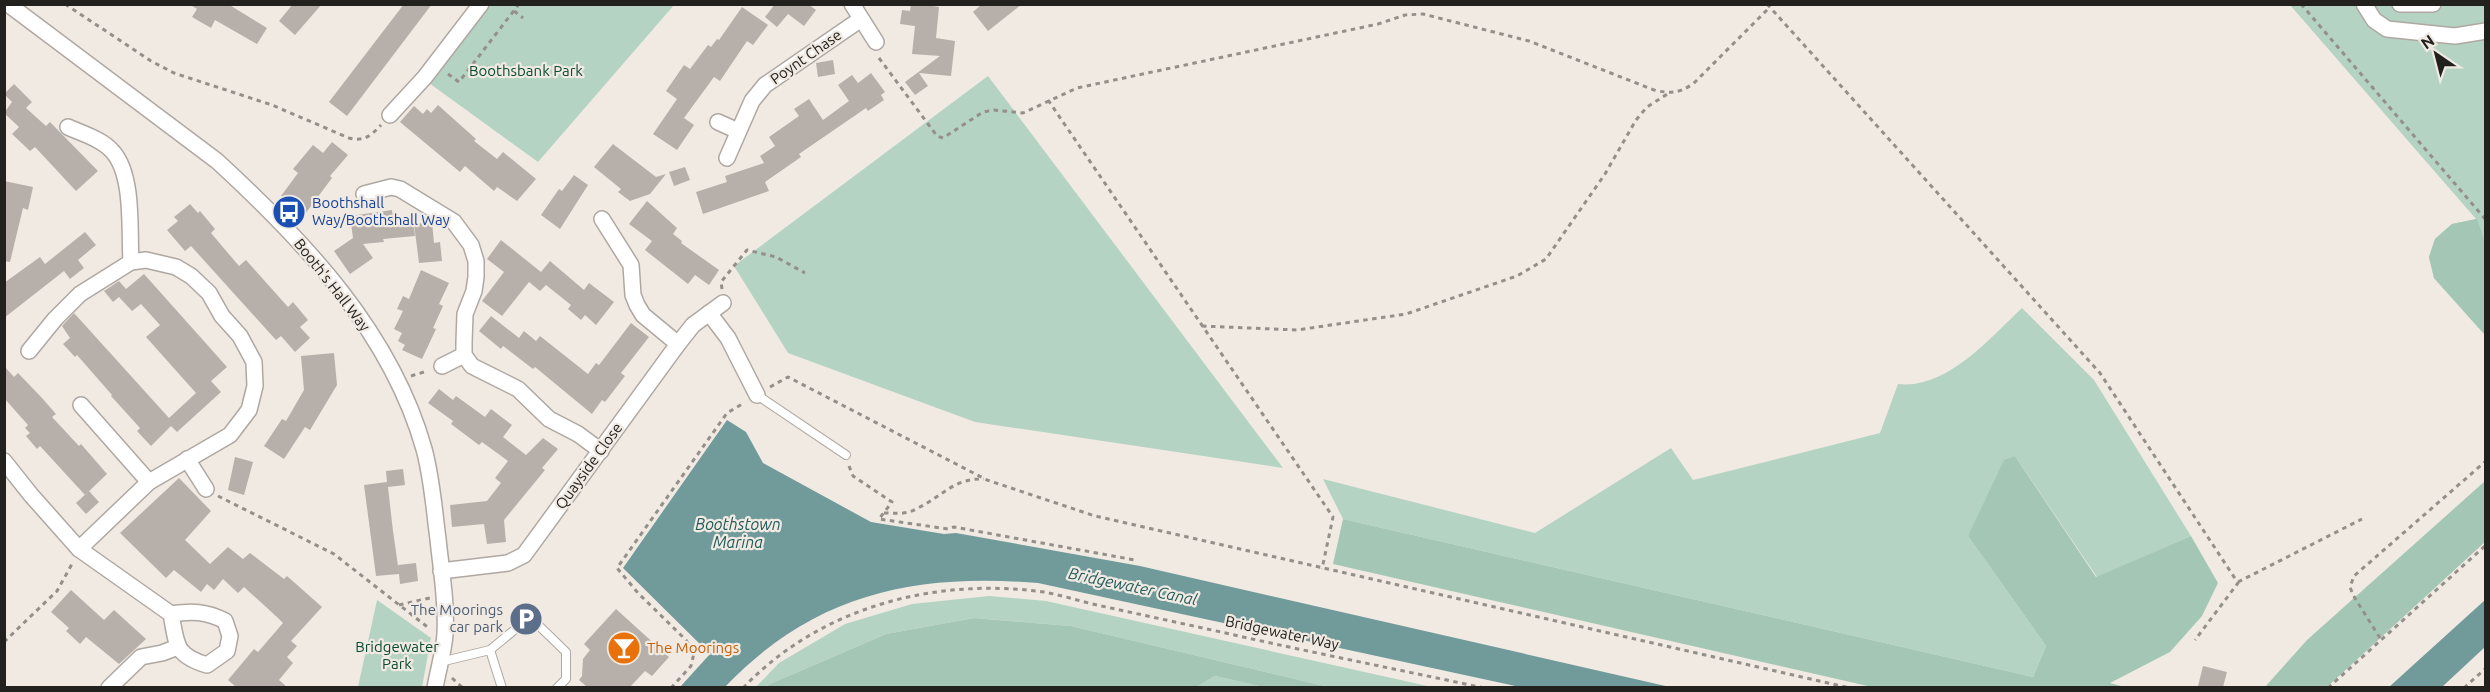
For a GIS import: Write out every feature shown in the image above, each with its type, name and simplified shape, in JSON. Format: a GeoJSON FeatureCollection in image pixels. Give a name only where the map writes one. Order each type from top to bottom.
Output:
{"type":"FeatureCollection","features":[{"type":"Feature","properties":{"kind":"street","name":"Booth's Hall Way"},"geometry":{"type":"LineString","coordinates":[[9,4],[217,161],[274,214],[314,257],[351,304],[386,358],[398,380],[425,450],[433,492],[443,596],[444,640],[435,687]]}},
{"type":"Feature","properties":{"kind":"street"},"geometry":{"type":"LineString","coordinates":[[390,115],[435,63],[481,4]]}},
{"type":"Feature","properties":{"kind":"street"},"geometry":{"type":"LineString","coordinates":[[852,4],[876,42]]}},
{"type":"Feature","properties":{"kind":"street"},"geometry":{"type":"LineString","coordinates":[[2364,4],[2374,20],[2387,29],[2455,36],[2486,31]]}},
{"type":"Feature","properties":{"kind":"street"},"geometry":{"type":"LineString","coordinates":[[2400,4],[2433,4]]}},
{"type":"Feature","properties":{"kind":"street","name":"Poynt Chase"},"geometry":{"type":"LineString","coordinates":[[727,158],[752,101],[765,85],[861,19]]}},
{"type":"Feature","properties":{"kind":"street"},"geometry":{"type":"LineString","coordinates":[[718,122],[738,131]]}},
{"type":"Feature","properties":{"kind":"street"},"geometry":{"type":"LineString","coordinates":[[68,127],[101,142],[113,152],[125,173],[131,262]]}},
{"type":"Feature","properties":{"kind":"street"},"geometry":{"type":"LineString","coordinates":[[364,194],[390,179],[400,189],[454,222],[471,245],[476,261],[476,277],[464,322],[464,356],[472,366],[518,389],[557,425],[578,434],[601,451]]}},
{"type":"Feature","properties":{"kind":"street"},"geometry":{"type":"LineString","coordinates":[[602,219],[611,245],[632,265],[633,295],[637,306],[643,315],[678,344]]}},
{"type":"Feature","properties":{"kind":"street"},"geometry":{"type":"LineString","coordinates":[[29,351],[55,319],[80,294],[131,262],[146,260],[176,267],[191,276],[209,293],[222,316],[240,336],[254,362],[255,386],[249,410],[230,435],[149,482],[79,549]]}},
{"type":"Feature","properties":{"kind":"street","name":"Quayside Close"},"geometry":{"type":"LineString","coordinates":[[441,571],[508,562],[524,555],[678,344],[693,326],[723,303]]}},
{"type":"Feature","properties":{"kind":"street"},"geometry":{"type":"LineString","coordinates":[[709,313],[728,338],[757,395]]}},
{"type":"Feature","properties":{"kind":"street"},"geometry":{"type":"LineString","coordinates":[[442,366],[464,356]]}},
{"type":"Feature","properties":{"kind":"street"},"geometry":{"type":"LineString","coordinates":[[81,405],[149,482]]}},
{"type":"Feature","properties":{"kind":"street"},"geometry":{"type":"LineString","coordinates":[[187,459],[206,489]]}},
{"type":"Feature","properties":{"kind":"street"},"geometry":{"type":"LineString","coordinates":[[4,461],[79,549],[171,614],[178,646],[189,660],[207,665],[227,651],[230,636],[225,621],[209,612],[190,611],[171,614]]}},
{"type":"Feature","properties":{"kind":"street"},"geometry":{"type":"LineString","coordinates":[[109,687],[141,657],[162,653],[178,646]]}},
{"type":"Feature","properties":{"kind":"lane"},"geometry":{"type":"LineString","coordinates":[[757,395],[846,455]]}},
{"type":"Feature","properties":{"kind":"lane"},"geometry":{"type":"LineString","coordinates":[[440,662],[490,650],[530,617],[566,652],[566,679],[557,687]]}},
{"type":"Feature","properties":{"kind":"lane"},"geometry":{"type":"LineString","coordinates":[[490,650],[502,687]]}},
{"type":"Feature","properties":{"kind":"path"},"geometry":{"type":"LineString","coordinates":[[65,4],[174,74],[272,105],[349,138],[358,140],[366,138],[390,115]]}},
{"type":"Feature","properties":{"kind":"path"},"geometry":{"type":"LineString","coordinates":[[69,4],[72,10]]}},
{"type":"Feature","properties":{"kind":"path"},"geometry":{"type":"LineString","coordinates":[[435,63],[459,82],[519,4]]}},
{"type":"Feature","properties":{"kind":"path"},"geometry":{"type":"LineString","coordinates":[[2301,4],[2486,220]]}},
{"type":"Feature","properties":{"kind":"path"},"geometry":{"type":"LineString","coordinates":[[876,42],[876,54],[937,136],[943,138],[983,112],[994,110],[1023,113],[1077,88],[1378,24],[1405,15],[1423,14],[1529,41],[1654,90],[1669,93],[1682,91],[1693,84],[1768,6],[2100,373],[2238,583]]}},
{"type":"Feature","properties":{"kind":"path"},"geometry":{"type":"LineString","coordinates":[[514,11],[523,18]]}},
{"type":"Feature","properties":{"kind":"path"},"geometry":{"type":"LineString","coordinates":[[1202,326],[1297,330],[1406,314],[1517,276],[1546,259],[1605,174],[1636,120],[1647,107],[1669,93]]}},
{"type":"Feature","properties":{"kind":"path"},"geometry":{"type":"LineString","coordinates":[[1048,100],[1333,517],[1322,569]]}},
{"type":"Feature","properties":{"kind":"path"},"geometry":{"type":"LineString","coordinates":[[723,303],[721,282],[747,250],[776,257],[805,273]]}},
{"type":"Feature","properties":{"kind":"path"},"geometry":{"type":"LineString","coordinates":[[398,380],[442,366]]}},
{"type":"Feature","properties":{"kind":"path"},"geometry":{"type":"LineString","coordinates":[[671,687],[691,666],[694,653],[686,640],[638,593],[617,568],[727,413],[788,376],[987,480],[1095,516],[1850,687]]}},
{"type":"Feature","properties":{"kind":"path"},"geometry":{"type":"LineString","coordinates":[[846,455],[853,476],[892,502],[879,519],[948,529],[954,527],[1135,560]]}},
{"type":"Feature","properties":{"kind":"path"},"geometry":{"type":"LineString","coordinates":[[2380,638],[2353,595],[2350,587],[2354,576],[2486,461]]}},
{"type":"Feature","properties":{"kind":"path"},"geometry":{"type":"LineString","coordinates":[[884,513],[901,514],[915,510],[968,478],[987,480]]}},
{"type":"Feature","properties":{"kind":"path"},"geometry":{"type":"LineString","coordinates":[[206,489],[248,513],[334,554],[444,640]]}},
{"type":"Feature","properties":{"kind":"path"},"geometry":{"type":"LineString","coordinates":[[2195,640],[2238,583],[2362,519]]}},
{"type":"Feature","properties":{"kind":"path"},"geometry":{"type":"LineString","coordinates":[[2328,687],[2486,545]]}},
{"type":"Feature","properties":{"kind":"path"},"geometry":{"type":"LineString","coordinates":[[4,642],[57,591],[79,549]]}},
{"type":"Feature","properties":{"kind":"path","name":"Bridgewater Way"},"geometry":{"type":"LineString","coordinates":[[743,687],[784,650],[818,629],[855,612],[891,601],[942,591],[992,590],[1044,592],[1306,651],[1484,687]]}},
{"type":"Feature","properties":{"kind":"path"},"geometry":{"type":"LineString","coordinates":[[399,605],[443,596]]}},
{"type":"Feature","properties":{"kind":"path"},"geometry":{"type":"LineString","coordinates":[[2464,687],[2486,668]]}},
{"type":"Feature","properties":{"kind":"green space","name":"Boothsbank Park"},"geometry":{"type":"Polygon","coordinates":[[[490,5],[674,5],[538,162],[429,83],[490,5]]]}},
{"type":"Feature","properties":{"kind":"green space"},"geometry":{"type":"Polygon","coordinates":[[[2290,5],[2485,5],[2485,335],[2434,278],[2429,257],[2435,239],[2452,224],[2476,219],[2290,5]]]}},
{"type":"Feature","properties":{"kind":"green space"},"geometry":{"type":"Polygon","coordinates":[[[988,76],[1283,468],[975,422],[788,353],[734,266],[988,76]]]}},
{"type":"Feature","properties":{"kind":"green space"},"geometry":{"type":"Polygon","coordinates":[[[2477,219],[2485,242],[2485,335],[2434,278],[2429,257],[2435,239],[2452,224],[2477,219]]]}},
{"type":"Feature","properties":{"kind":"green space"},"geometry":{"type":"Polygon","coordinates":[[[2022,308],[2094,380],[2191,536],[2097,577],[2015,456],[1968,536],[2046,646],[2033,677],[1343,519],[1323,479],[1535,533],[1671,448],[1693,480],[1880,433],[1898,384],[1916,384],[1933,379],[1950,370],[1966,360],[2022,308]]]}},
{"type":"Feature","properties":{"kind":"green space"},"geometry":{"type":"Polygon","coordinates":[[[2015,456],[2096,577],[2191,536],[2218,583],[2202,616],[2170,652],[2110,683],[2125,687],[1872,687],[1333,564],[1343,519],[2033,677],[2046,646],[1968,536],[2004,460],[2015,456]]]}},
{"type":"Feature","properties":{"kind":"green space"},"geometry":{"type":"Polygon","coordinates":[[[2485,481],[2485,542],[2327,687],[2265,687],[2307,640],[2485,481]]]}},
{"type":"Feature","properties":{"kind":"green space"},"geometry":{"type":"Polygon","coordinates":[[[989,596],[1046,601],[1432,687],[1329,687],[1071,626],[974,618],[886,634],[766,687],[755,688],[779,663],[845,624],[912,604],[989,596]]]}},
{"type":"Feature","properties":{"kind":"green space","name":"Bridgewater Park"},"geometry":{"type":"Polygon","coordinates":[[[377,600],[431,638],[422,687],[358,687],[377,600]]]}},
{"type":"Feature","properties":{"kind":"green space"},"geometry":{"type":"Polygon","coordinates":[[[974,618],[1071,626],[1329,687],[1263,687],[1215,676],[1195,688],[766,687],[886,634],[974,618]]]}},
{"type":"Feature","properties":{"kind":"green space"},"geometry":{"type":"Polygon","coordinates":[[[1215,676],[1263,687],[1195,688],[1215,676]]]}},
{"type":"Feature","properties":{"kind":"water"},"geometry":{"type":"Polygon","coordinates":[[[727,420],[746,432],[763,463],[871,522],[944,534],[956,533],[1140,566],[1670,687],[1520,687],[1038,583],[992,581],[949,582],[908,587],[868,596],[830,611],[794,630],[759,655],[725,687],[680,687],[710,654],[623,568],[727,420]]]}},
{"type":"Feature","properties":{"kind":"water"},"geometry":{"type":"Polygon","coordinates":[[[2485,600],[2485,647],[2442,687],[2389,687],[2485,600]]]}},
{"type":"Feature","properties":{"kind":"building"},"geometry":{"type":"Polygon","coordinates":[[[189,4],[228,4],[267,28],[257,44],[215,20],[211,28],[192,17],[197,9],[189,4]]]}},
{"type":"Feature","properties":{"kind":"building"},"geometry":{"type":"Polygon","coordinates":[[[293,4],[322,4],[295,35],[279,21],[293,4]]]}},
{"type":"Feature","properties":{"kind":"building"},"geometry":{"type":"Polygon","coordinates":[[[404,4],[432,4],[347,116],[329,102],[404,4]]]}},
{"type":"Feature","properties":{"kind":"building"},"geometry":{"type":"Polygon","coordinates":[[[775,4],[808,4],[816,10],[804,26],[788,14],[777,27],[765,17],[775,4]]]}},
{"type":"Feature","properties":{"kind":"building"},"geometry":{"type":"Polygon","coordinates":[[[911,4],[933,4],[939,7],[936,38],[955,41],[951,76],[919,73],[928,86],[915,95],[905,82],[940,56],[912,54],[915,26],[900,24],[902,10],[910,11],[911,4]]]}},
{"type":"Feature","properties":{"kind":"building"},"geometry":{"type":"Polygon","coordinates":[[[982,4],[1022,4],[988,31],[973,12],[982,4]]]}},
{"type":"Feature","properties":{"kind":"building"},"geometry":{"type":"Polygon","coordinates":[[[742,7],[768,25],[753,45],[747,41],[720,81],[714,77],[684,118],[694,125],[677,150],[653,134],[677,99],[666,91],[684,65],[690,69],[708,45],[711,47],[717,39],[719,40],[742,7]]]}},
{"type":"Feature","properties":{"kind":"building"},"geometry":{"type":"Polygon","coordinates":[[[833,60],[835,74],[818,77],[816,63],[833,60]]]}},
{"type":"Feature","properties":{"kind":"building"},"geometry":{"type":"Polygon","coordinates":[[[871,73],[885,92],[881,95],[884,100],[868,111],[866,108],[799,154],[801,157],[765,182],[769,191],[703,214],[696,192],[727,182],[725,176],[764,163],[760,156],[775,146],[769,137],[799,116],[794,109],[809,99],[823,120],[849,101],[838,85],[852,75],[858,83],[871,73]]]}},
{"type":"Feature","properties":{"kind":"building"},"geometry":{"type":"Polygon","coordinates":[[[14,84],[32,102],[26,108],[46,126],[50,122],[98,171],[76,191],[35,147],[30,151],[12,134],[19,127],[4,113],[12,102],[4,94],[14,84]]]}},
{"type":"Feature","properties":{"kind":"building"},"geometry":{"type":"Polygon","coordinates":[[[438,105],[476,139],[474,141],[497,159],[503,152],[536,179],[517,201],[497,187],[494,191],[465,166],[460,172],[400,122],[414,106],[423,114],[427,109],[431,113],[438,105]]]}},
{"type":"Feature","properties":{"kind":"building"},"geometry":{"type":"Polygon","coordinates":[[[332,142],[348,155],[330,176],[332,178],[305,214],[281,196],[298,173],[293,169],[313,145],[323,153],[332,142]]]}},
{"type":"Feature","properties":{"kind":"building"},"geometry":{"type":"Polygon","coordinates":[[[613,144],[656,177],[666,174],[650,194],[630,201],[618,192],[621,189],[594,167],[613,144]]]}},
{"type":"Feature","properties":{"kind":"building"},"geometry":{"type":"Polygon","coordinates":[[[685,167],[690,180],[674,186],[669,172],[685,167]]]}},
{"type":"Feature","properties":{"kind":"building"},"geometry":{"type":"Polygon","coordinates":[[[574,175],[588,185],[560,229],[541,215],[559,189],[562,191],[574,175]]]}},
{"type":"Feature","properties":{"kind":"building"},"geometry":{"type":"Polygon","coordinates":[[[4,181],[33,187],[28,210],[23,208],[10,262],[4,261],[4,181]]]}},
{"type":"Feature","properties":{"kind":"building"},"geometry":{"type":"Polygon","coordinates":[[[647,201],[677,228],[673,234],[682,241],[681,243],[719,270],[709,285],[695,275],[688,284],[645,250],[652,241],[629,224],[647,201]]]}},
{"type":"Feature","properties":{"kind":"building"},"geometry":{"type":"Polygon","coordinates":[[[190,204],[198,213],[200,211],[215,229],[211,233],[239,266],[246,260],[288,307],[293,302],[308,320],[300,327],[310,338],[295,352],[281,336],[276,340],[191,246],[185,251],[167,230],[178,221],[174,217],[190,204]]]}},
{"type":"Feature","properties":{"kind":"building"},"geometry":{"type":"Polygon","coordinates":[[[392,210],[393,218],[413,217],[415,236],[383,239],[384,242],[363,244],[373,258],[350,274],[334,251],[353,238],[350,216],[392,210]]]}},
{"type":"Feature","properties":{"kind":"building"},"geometry":{"type":"Polygon","coordinates":[[[432,222],[434,243],[440,242],[442,261],[419,263],[414,224],[432,222]]]}},
{"type":"Feature","properties":{"kind":"building"},"geometry":{"type":"Polygon","coordinates":[[[85,232],[96,245],[78,260],[84,268],[70,279],[64,271],[4,318],[4,283],[40,257],[45,264],[85,232]]]}},
{"type":"Feature","properties":{"kind":"building"},"geometry":{"type":"Polygon","coordinates":[[[501,240],[541,272],[550,261],[584,290],[589,283],[614,302],[596,325],[585,315],[581,320],[568,309],[571,305],[546,285],[540,291],[529,282],[502,316],[482,301],[504,272],[487,259],[501,240]]]}},
{"type":"Feature","properties":{"kind":"building"},"geometry":{"type":"Polygon","coordinates":[[[421,270],[449,283],[439,304],[443,306],[433,328],[436,329],[422,359],[402,350],[405,345],[398,341],[402,333],[394,329],[403,311],[397,309],[403,296],[409,299],[421,270]]]}},
{"type":"Feature","properties":{"kind":"building"},"geometry":{"type":"Polygon","coordinates":[[[144,274],[227,367],[211,381],[221,392],[177,432],[171,426],[151,446],[137,431],[140,428],[112,395],[77,355],[75,357],[63,344],[70,338],[62,326],[74,313],[169,418],[196,393],[146,337],[160,325],[141,304],[132,311],[119,297],[113,302],[104,291],[119,281],[126,289],[144,274]]]}},
{"type":"Feature","properties":{"kind":"building"},"geometry":{"type":"Polygon","coordinates":[[[491,316],[519,338],[524,331],[536,341],[540,336],[588,374],[596,363],[599,365],[631,323],[649,337],[621,373],[625,376],[605,402],[602,400],[592,414],[535,367],[533,369],[503,346],[501,349],[479,331],[491,316]]]}},
{"type":"Feature","properties":{"kind":"building"},"geometry":{"type":"Polygon","coordinates":[[[334,353],[337,385],[310,430],[305,427],[284,459],[264,446],[282,419],[286,421],[304,390],[301,356],[334,353]]]}},
{"type":"Feature","properties":{"kind":"building"},"geometry":{"type":"Polygon","coordinates":[[[4,366],[14,377],[18,373],[42,398],[56,414],[52,417],[79,446],[81,444],[107,474],[85,495],[40,446],[37,449],[26,436],[30,433],[25,428],[28,425],[4,398],[4,366]]]}},
{"type":"Feature","properties":{"kind":"building"},"geometry":{"type":"Polygon","coordinates":[[[439,389],[453,400],[456,396],[485,417],[491,409],[512,425],[503,437],[526,455],[543,438],[558,449],[542,468],[545,470],[504,520],[506,542],[487,544],[484,524],[452,527],[450,505],[487,501],[501,483],[495,478],[508,461],[482,442],[479,445],[451,424],[453,421],[428,403],[439,389]]]}},
{"type":"Feature","properties":{"kind":"building"},"geometry":{"type":"Polygon","coordinates":[[[235,457],[253,462],[244,495],[228,490],[235,457]]]}},
{"type":"Feature","properties":{"kind":"building"},"geometry":{"type":"Polygon","coordinates":[[[403,469],[405,485],[388,487],[393,531],[399,573],[398,565],[416,563],[418,581],[400,584],[399,574],[376,576],[364,485],[387,482],[386,471],[403,469]]]}},
{"type":"Feature","properties":{"kind":"building"},"geometry":{"type":"Polygon","coordinates":[[[179,478],[211,511],[185,540],[210,564],[228,547],[243,559],[250,553],[284,579],[287,576],[322,607],[291,641],[297,646],[287,657],[293,663],[279,680],[287,687],[236,687],[228,680],[254,649],[258,652],[283,623],[278,618],[244,587],[238,593],[223,579],[214,590],[207,584],[201,592],[174,570],[166,578],[120,533],[179,478]]]}},
{"type":"Feature","properties":{"kind":"building"},"geometry":{"type":"Polygon","coordinates":[[[89,491],[99,502],[86,514],[76,503],[89,491]]]}},
{"type":"Feature","properties":{"kind":"building"},"geometry":{"type":"Polygon","coordinates":[[[71,590],[104,620],[114,610],[146,639],[119,664],[86,637],[80,644],[66,631],[69,628],[51,612],[71,590]]]}},
{"type":"Feature","properties":{"kind":"building","name":"The Moorings"},"geometry":{"type":"Polygon","coordinates":[[[616,609],[669,657],[652,676],[645,671],[630,687],[587,687],[579,680],[582,676],[583,659],[590,650],[584,644],[616,609]]]}},
{"type":"Feature","properties":{"kind":"building"},"geometry":{"type":"Polygon","coordinates":[[[2203,666],[2227,672],[2223,687],[2198,686],[2203,666]]]}},
{"type":"Feature","properties":{"kind":"place","name":"Boothshall Way/Boothshall Way"},"geometry":{"type":"Point","coordinates":[289,212]}},
{"type":"Feature","properties":{"kind":"place","name":"The Moorings car park"},"geometry":{"type":"Point","coordinates":[526,619]}},
{"type":"Feature","properties":{"kind":"place","name":"The Moorings"},"geometry":{"type":"Point","coordinates":[624,648]}},
{"type":"Feature","properties":{"kind":"water label","name":"Boothstown Marina"},"geometry":{"type":"Point","coordinates":[738,533]}},
{"type":"Feature","properties":{"kind":"water label","name":"Bridgewater Canal"},"geometry":{"type":"Point","coordinates":[1133,586]}}]}
